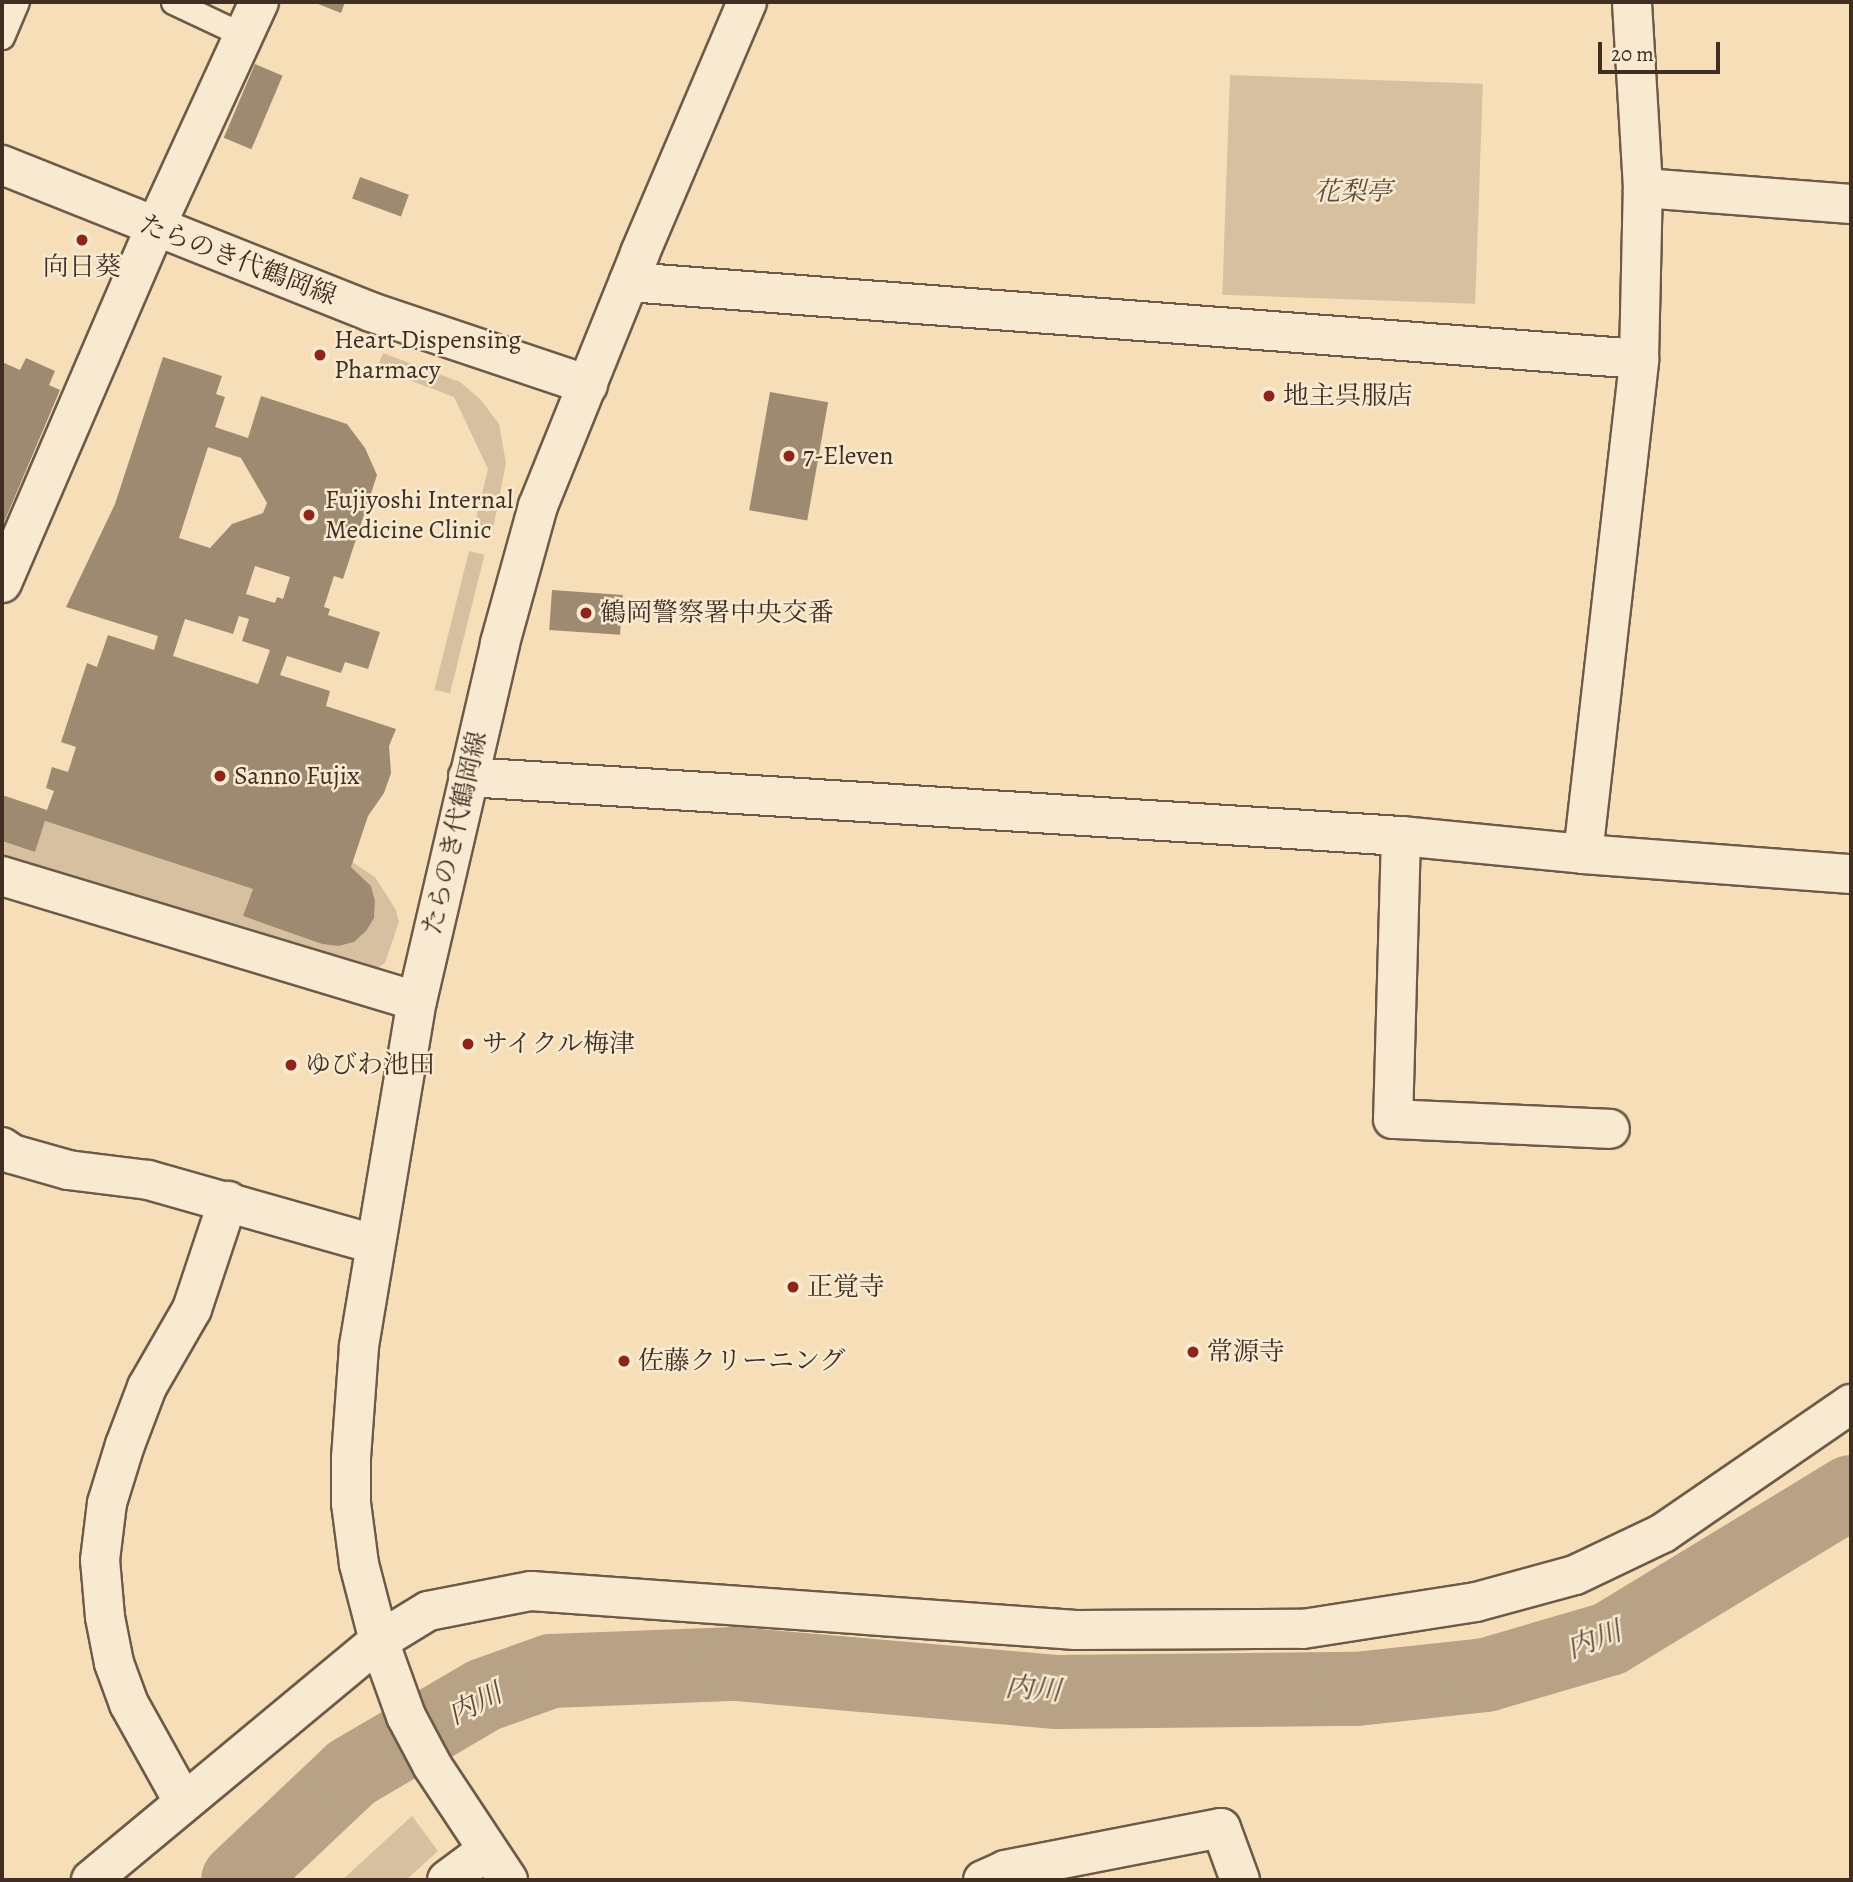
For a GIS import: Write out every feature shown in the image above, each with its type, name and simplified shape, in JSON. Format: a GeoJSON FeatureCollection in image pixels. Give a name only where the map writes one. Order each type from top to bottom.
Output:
{"type":"FeatureCollection","features":[{"type":"Feature","properties":{"kind":"street"},"geometry":{"type":"LineString","coordinates":[[588,385],[747,2]]}},
{"type":"Feature","properties":{"kind":"street"},"geometry":{"type":"LineString","coordinates":[[1583,854],[1639,359],[1643,188],[1632,2]]}},
{"type":"Feature","properties":{"kind":"street"},"geometry":{"type":"LineString","coordinates":[[2,583],[155,228],[251,18]]}},
{"type":"Feature","properties":{"kind":"street","name":"たらのき代鶴岡線"},"geometry":{"type":"LineString","coordinates":[[2,165],[370,312],[588,385],[538,506],[500,643],[417,1002],[374,1244],[359,1346],[351,1458],[351,1503],[359,1564],[391,1678],[432,1765],[497,1866]]}},
{"type":"Feature","properties":{"kind":"street"},"geometry":{"type":"LineString","coordinates":[[1643,188],[1851,204]]}},
{"type":"Feature","properties":{"kind":"street"},"geometry":{"type":"LineString","coordinates":[[629,282],[1639,359]]}},
{"type":"Feature","properties":{"kind":"street"},"geometry":{"type":"LineString","coordinates":[[468,777],[1401,836],[1583,854],[1851,874]]}},
{"type":"Feature","properties":{"kind":"street"},"geometry":{"type":"LineString","coordinates":[[1401,836],[1394,1119],[1610,1129]]}},
{"type":"Feature","properties":{"kind":"street"},"geometry":{"type":"LineString","coordinates":[[2,876],[417,1002]]}},
{"type":"Feature","properties":{"kind":"street"},"geometry":{"type":"LineString","coordinates":[[2,1147],[12,1154],[68,1170],[148,1180],[374,1244]]}},
{"type":"Feature","properties":{"kind":"street"},"geometry":{"type":"LineString","coordinates":[[183,1801],[129,1704],[114,1663],[105,1617],[100,1560],[107,1503],[125,1445],[146,1387],[192,1309],[229,1201]]}},
{"type":"Feature","properties":{"kind":"street"},"geometry":{"type":"LineString","coordinates":[[91,1880],[379,1641],[428,1611],[531,1591],[1076,1630],[1303,1629],[1476,1602],[1575,1575],[1663,1533],[1851,1404]]}},
{"type":"Feature","properties":{"kind":"street"},"geometry":{"type":"LineString","coordinates":[[983,1880],[1005,1870],[1221,1828],[1240,1880]]}},
{"type":"Feature","properties":{"kind":"street"},"geometry":{"type":"LineString","coordinates":[[447,1880],[497,1866]]}},
{"type":"Feature","properties":{"kind":"lane"},"geometry":{"type":"LineString","coordinates":[[2,37],[17,2]]}},
{"type":"Feature","properties":{"kind":"lane"},"geometry":{"type":"LineString","coordinates":[[173,2],[251,18]]}},
{"type":"Feature","properties":{"kind":"green space","name":"花梨亭"},"geometry":{"type":"Polygon","coordinates":[[[1230,75],[1483,84],[1475,304],[1222,295],[1230,75]]]}},
{"type":"Feature","properties":{"kind":"green space"},"geometry":{"type":"Polygon","coordinates":[[[383,353],[460,382],[481,400],[499,424],[506,463],[493,529],[475,523],[488,469],[454,397],[377,368],[383,353]]]}},
{"type":"Feature","properties":{"kind":"green space"},"geometry":{"type":"Polygon","coordinates":[[[469,551],[485,555],[450,694],[434,690],[469,551]]]}},
{"type":"Feature","properties":{"kind":"green space"},"geometry":{"type":"Polygon","coordinates":[[[45,821],[253,889],[244,916],[322,944],[338,946],[374,918],[375,901],[371,886],[351,867],[352,862],[375,877],[396,910],[399,922],[385,963],[365,977],[2,863],[2,841],[35,852],[45,821]]]}},
{"type":"Feature","properties":{"kind":"green space"},"geometry":{"type":"Polygon","coordinates":[[[412,1816],[438,1851],[406,1880],[342,1880],[412,1816]]]}},
{"type":"Feature","properties":{"kind":"building"},"geometry":{"type":"Polygon","coordinates":[[[313,2],[345,2],[341,13],[313,2]]]}},
{"type":"Feature","properties":{"kind":"building"},"geometry":{"type":"Polygon","coordinates":[[[255,64],[283,76],[251,149],[224,138],[255,64]]]}},
{"type":"Feature","properties":{"kind":"building"},"geometry":{"type":"Polygon","coordinates":[[[360,177],[409,195],[401,216],[352,199],[360,177]]]}},
{"type":"Feature","properties":{"kind":"building"},"geometry":{"type":"Polygon","coordinates":[[[163,357],[222,376],[216,394],[225,397],[215,427],[248,438],[261,396],[347,424],[365,448],[377,475],[343,579],[334,576],[324,607],[330,609],[328,615],[380,632],[368,669],[345,662],[341,673],[287,656],[280,675],[330,691],[326,706],[396,729],[389,746],[391,773],[384,793],[368,816],[351,867],[371,886],[375,901],[374,918],[366,931],[354,942],[338,946],[322,944],[243,916],[253,889],[45,821],[35,852],[2,841],[2,795],[47,810],[54,791],[46,788],[52,767],[68,772],[76,747],[61,742],[87,663],[97,667],[108,635],[154,650],[158,636],[66,607],[115,504],[163,357]],[[208,447],[179,538],[210,548],[232,524],[263,513],[267,503],[241,458],[208,447]],[[255,566],[246,594],[275,603],[277,597],[283,599],[290,577],[255,566]],[[239,616],[233,634],[185,619],[173,656],[258,684],[270,650],[242,641],[249,619],[239,616]]]}},
{"type":"Feature","properties":{"kind":"building"},"geometry":{"type":"Polygon","coordinates":[[[26,358],[55,371],[49,385],[60,390],[2,527],[2,362],[20,370],[26,358]]]}},
{"type":"Feature","properties":{"kind":"building","name":"7-Eleven"},"geometry":{"type":"Polygon","coordinates":[[[770,392],[828,402],[807,520],[749,510],[770,392]]]}},
{"type":"Feature","properties":{"kind":"building","name":"鶴岡警察署中央交番"},"geometry":{"type":"Polygon","coordinates":[[[552,590],[623,595],[620,635],[549,630],[552,590]]]}},
{"type":"Feature","properties":{"kind":"waterway","name":"内川"},"geometry":{"type":"LineString","coordinates":[[238,1880],[351,1773],[484,1695],[551,1671],[736,1664],[1057,1692],[1356,1689],[1486,1675],[1609,1639],[1851,1492]]}},
{"type":"Feature","properties":{"kind":"place","name":"向日葵"},"geometry":{"type":"Point","coordinates":[82,240]}},
{"type":"Feature","properties":{"kind":"place","name":"Heart Dispensing Pharmacy"},"geometry":{"type":"Point","coordinates":[320,355]}},
{"type":"Feature","properties":{"kind":"place","name":"地主呉服店"},"geometry":{"type":"Point","coordinates":[1269,396]}},
{"type":"Feature","properties":{"kind":"place","name":"7-Eleven"},"geometry":{"type":"Point","coordinates":[789,456]}},
{"type":"Feature","properties":{"kind":"place","name":"Fujiyoshi Internal Medicine Clinic"},"geometry":{"type":"Point","coordinates":[309,515]}},
{"type":"Feature","properties":{"kind":"place","name":"鶴岡警察署中央交番"},"geometry":{"type":"Point","coordinates":[586,613]}},
{"type":"Feature","properties":{"kind":"place","name":"Sanno Fujix"},"geometry":{"type":"Point","coordinates":[220,776]}},
{"type":"Feature","properties":{"kind":"place","name":"サイクル梅津"},"geometry":{"type":"Point","coordinates":[468,1044]}},
{"type":"Feature","properties":{"kind":"place","name":"ゆびわ池田"},"geometry":{"type":"Point","coordinates":[291,1065]}},
{"type":"Feature","properties":{"kind":"place","name":"正覚寺"},"geometry":{"type":"Point","coordinates":[793,1287]}},
{"type":"Feature","properties":{"kind":"place","name":"常源寺"},"geometry":{"type":"Point","coordinates":[1193,1352]}},
{"type":"Feature","properties":{"kind":"place","name":"佐藤クリーニング"},"geometry":{"type":"Point","coordinates":[624,1361]}}]}
